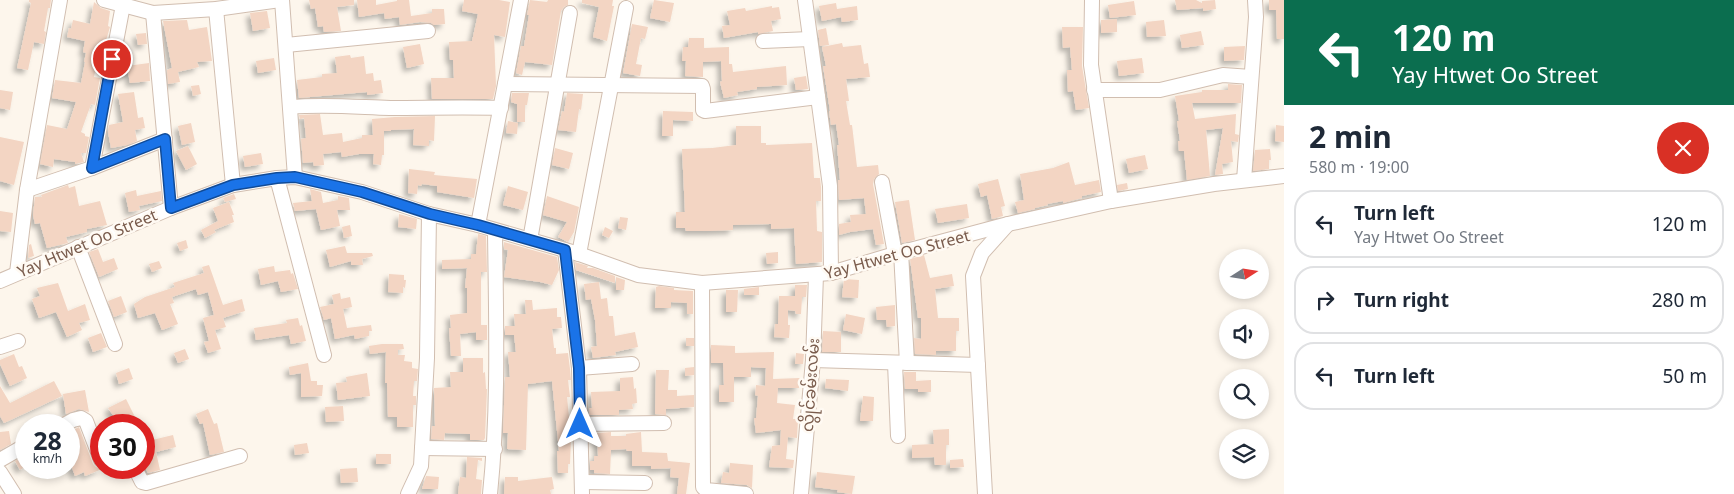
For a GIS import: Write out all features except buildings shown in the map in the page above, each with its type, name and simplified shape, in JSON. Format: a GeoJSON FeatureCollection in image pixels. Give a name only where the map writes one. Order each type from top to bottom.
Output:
{"type":"FeatureCollection","features":[{"type":"Feature","properties":{"kind":"street"},"geometry":{"type":"LineString","coordinates":[[17,273],[27,190],[60,0]]}},
{"type":"Feature","properties":{"kind":"street"},"geometry":{"type":"LineString","coordinates":[[104,0],[152,13],[216,9],[281,0],[291,106],[295,177]]}},
{"type":"Feature","properties":{"kind":"street"},"geometry":{"type":"LineString","coordinates":[[478,225],[521,0]]}},
{"type":"Feature","properties":{"kind":"street"},"geometry":{"type":"LineString","coordinates":[[805,0],[830,186],[831,274]]}},
{"type":"Feature","properties":{"kind":"street"},"geometry":{"type":"LineString","coordinates":[[1092,0],[1094,90],[1112,201]]}},
{"type":"Feature","properties":{"kind":"street"},"geometry":{"type":"LineString","coordinates":[[1244,180],[1256,16],[1255,0]]}},
{"type":"Feature","properties":{"kind":"street"},"geometry":{"type":"LineString","coordinates":[[92,168],[122,5]]}},
{"type":"Feature","properties":{"kind":"street"},"geometry":{"type":"LineString","coordinates":[[579,254],[626,8]]}},
{"type":"Feature","properties":{"kind":"street"},"geometry":{"type":"LineString","coordinates":[[216,9],[233,185]]}},
{"type":"Feature","properties":{"kind":"street"},"geometry":{"type":"LineString","coordinates":[[152,13],[171,208]]}},
{"type":"Feature","properties":{"kind":"street"},"geometry":{"type":"LineString","coordinates":[[530,240],[570,13]]}},
{"type":"Feature","properties":{"kind":"street"},"geometry":{"type":"LineString","coordinates":[[286,45],[428,31]]}},
{"type":"Feature","properties":{"kind":"street"},"geometry":{"type":"LineString","coordinates":[[763,41],[810,39]]}},
{"type":"Feature","properties":{"kind":"street"},"geometry":{"type":"LineString","coordinates":[[1094,90],[1160,90],[1223,76],[1251,77]]}},
{"type":"Feature","properties":{"kind":"street"},"geometry":{"type":"LineString","coordinates":[[505,84],[702,86],[703,110],[705,111],[818,98]]}},
{"type":"Feature","properties":{"kind":"street"},"geometry":{"type":"LineString","coordinates":[[291,106],[501,108]]}},
{"type":"Feature","properties":{"kind":"street"},"geometry":{"type":"LineString","coordinates":[[27,190],[92,168],[165,139]]}},
{"type":"Feature","properties":{"kind":"street","name":"Yay Htwet Oo Street"},"geometry":{"type":"LineString","coordinates":[[0,281],[171,208],[233,185],[277,178],[295,177],[362,192],[430,214],[478,225],[579,254],[638,275],[702,283],[831,274],[898,253],[1008,224],[1112,201],[1244,180],[1284,176]]}},
{"type":"Feature","properties":{"kind":"street"},"geometry":{"type":"LineString","coordinates":[[277,178],[324,355]]}},
{"type":"Feature","properties":{"kind":"street"},"geometry":{"type":"LineString","coordinates":[[882,182],[898,253],[901,363],[898,436]]}},
{"type":"Feature","properties":{"kind":"street"},"geometry":{"type":"LineString","coordinates":[[408,494],[421,466],[427,358],[430,214]]}},
{"type":"Feature","properties":{"kind":"street"},"geometry":{"type":"LineString","coordinates":[[985,494],[973,276],[982,253],[1008,224]]}},
{"type":"Feature","properties":{"kind":"street"},"geometry":{"type":"LineString","coordinates":[[490,494],[495,448],[495,231]]}},
{"type":"Feature","properties":{"kind":"street"},"geometry":{"type":"LineString","coordinates":[[78,247],[115,344]]}},
{"type":"Feature","properties":{"kind":"street"},"geometry":{"type":"LineString","coordinates":[[565,250],[579,368],[583,488],[645,483]]}},
{"type":"Feature","properties":{"kind":"street","name":"လွိုင်ခမ်းလမ်း"},"geometry":{"type":"LineString","coordinates":[[801,494],[813,360],[816,275]]}},
{"type":"Feature","properties":{"kind":"street"},"geometry":{"type":"LineString","coordinates":[[702,283],[704,487],[706,490],[746,494]]}},
{"type":"Feature","properties":{"kind":"street"},"geometry":{"type":"LineString","coordinates":[[0,348],[18,341]]}},
{"type":"Feature","properties":{"kind":"street"},"geometry":{"type":"LineString","coordinates":[[813,360],[978,365]]}},
{"type":"Feature","properties":{"kind":"street"},"geometry":{"type":"LineString","coordinates":[[579,368],[632,364]]}},
{"type":"Feature","properties":{"kind":"street"},"geometry":{"type":"LineString","coordinates":[[80,418],[86,421],[90,431]]}},
{"type":"Feature","properties":{"kind":"street"},"geometry":{"type":"LineString","coordinates":[[580,424],[664,423]]}},
{"type":"Feature","properties":{"kind":"street"},"geometry":{"type":"LineString","coordinates":[[422,448],[495,448]]}},
{"type":"Feature","properties":{"kind":"street"},"geometry":{"type":"LineString","coordinates":[[0,460],[15,452]]}},
{"type":"Feature","properties":{"kind":"street"},"geometry":{"type":"LineString","coordinates":[[140,479],[142,482],[146,483],[240,456]]}},
{"type":"Feature","properties":{"kind":"street"},"geometry":{"type":"LineString","coordinates":[[0,472],[14,494]]}},
{"type":"Feature","properties":{"kind":"route"},"geometry":{"type":"LineString","coordinates":[[112,59],[92,168],[165,139],[171,208],[233,185],[295,177],[362,192],[430,214],[478,225],[565,250],[579,368],[580,424]]}}]}
